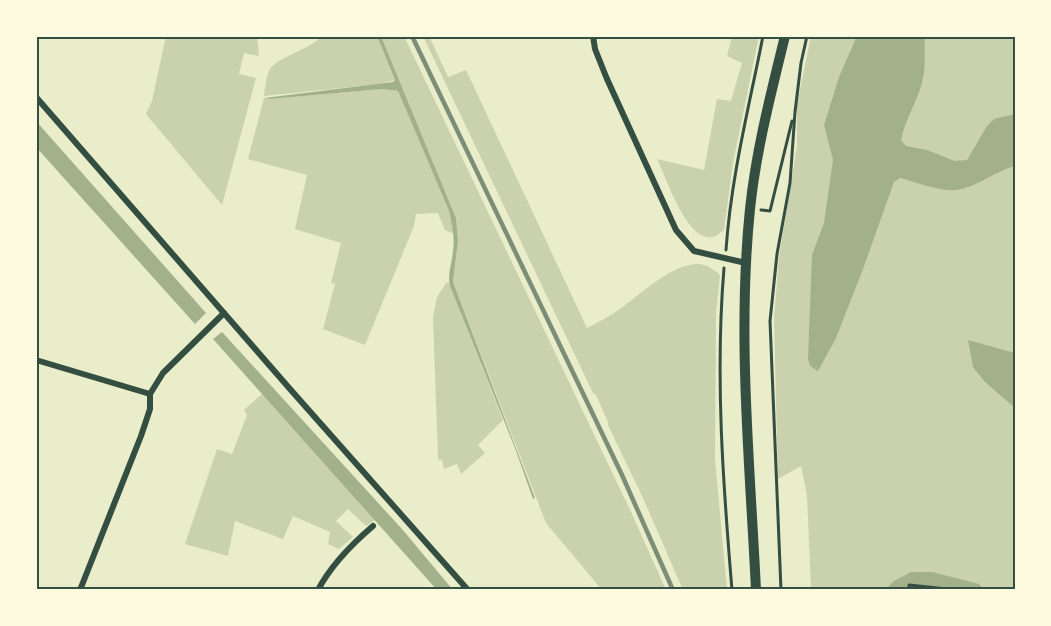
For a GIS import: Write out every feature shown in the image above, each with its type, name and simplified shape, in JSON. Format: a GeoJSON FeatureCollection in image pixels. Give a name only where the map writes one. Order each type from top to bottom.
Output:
{"type":"FeatureCollection","features":[{"type":"Feature","properties":{"kind":"main road"},"geometry":{"type":"LineString","coordinates":[[756,590],[744,356],[746,263],[750,208],[758,157],[785,36]]}},
{"type":"Feature","properties":{"kind":"street"},"geometry":{"type":"LineString","coordinates":[[593,36],[595,49],[607,79],[676,230],[694,251],[746,263]]}},
{"type":"Feature","properties":{"kind":"street"},"geometry":{"type":"LineString","coordinates":[[36,97],[468,590]]}},
{"type":"Feature","properties":{"kind":"street"},"geometry":{"type":"LineString","coordinates":[[80,590],[141,436],[150,409],[150,394],[163,373],[224,313]]}},
{"type":"Feature","properties":{"kind":"street"},"geometry":{"type":"LineString","coordinates":[[36,360],[150,394]]}},
{"type":"Feature","properties":{"kind":"street"},"geometry":{"type":"LineString","coordinates":[[318,590],[327,575],[351,547],[373,526]]}},
{"type":"Feature","properties":{"kind":"path"},"geometry":{"type":"LineString","coordinates":[[732,590],[721,443],[721,327],[730,206],[739,148],[763,36]]}},
{"type":"Feature","properties":{"kind":"path"},"geometry":{"type":"LineString","coordinates":[[781,590],[770,321],[777,254],[790,183],[801,63],[807,36]]}},
{"type":"Feature","properties":{"kind":"path"},"geometry":{"type":"LineString","coordinates":[[770,211],[795,112]]}},
{"type":"Feature","properties":{"kind":"path"},"geometry":{"type":"LineString","coordinates":[[909,590],[909,585],[947,589]]}},
{"type":"Feature","properties":{"kind":"shaded area"},"geometry":{"type":"Polygon","coordinates":[[[166,36],[257,36],[259,56],[244,53],[239,74],[256,78],[222,205],[146,114],[152,101],[166,36]]]}},
{"type":"Feature","properties":{"kind":"shaded area"},"geometry":{"type":"Polygon","coordinates":[[[322,36],[377,36],[395,80],[380,84],[264,96],[270,69],[322,36]]]}},
{"type":"Feature","properties":{"kind":"shaded area"},"geometry":{"type":"Polygon","coordinates":[[[377,36],[381,36],[456,218],[458,241],[453,282],[535,498],[533,499],[450,286],[449,273],[454,241],[449,211],[398,91],[382,89],[264,98],[393,82],[395,80],[377,36]]]}},
{"type":"Feature","properties":{"kind":"shaded area"},"geometry":{"type":"Polygon","coordinates":[[[381,36],[404,36],[666,590],[602,590],[546,523],[453,282],[458,241],[456,218],[381,36]]]}},
{"type":"Feature","properties":{"kind":"shaded area"},"geometry":{"type":"Polygon","coordinates":[[[423,36],[429,36],[448,77],[466,70],[587,328],[611,315],[677,269],[699,264],[705,265],[720,275],[716,313],[715,459],[727,590],[683,590],[596,395],[593,393],[423,36]]]}},
{"type":"Feature","properties":{"kind":"shaded area"},"geometry":{"type":"Polygon","coordinates":[[[732,36],[759,36],[733,163],[724,230],[712,237],[703,236],[694,229],[678,207],[657,159],[704,170],[717,99],[731,101],[742,63],[727,56],[732,36]]]}},
{"type":"Feature","properties":{"kind":"shaded area"},"geometry":{"type":"Polygon","coordinates":[[[811,36],[1015,36],[1015,590],[811,590],[807,495],[801,466],[778,479],[774,319],[779,257],[797,146],[797,104],[811,36]]]}},
{"type":"Feature","properties":{"kind":"shaded area"},"geometry":{"type":"Polygon","coordinates":[[[857,36],[925,36],[923,78],[901,140],[906,146],[927,150],[955,161],[967,160],[987,126],[994,119],[1015,114],[1015,166],[972,186],[957,190],[936,188],[900,178],[894,182],[836,338],[818,371],[810,366],[808,359],[812,255],[824,223],[833,160],[824,125],[839,77],[857,36]]]}},
{"type":"Feature","properties":{"kind":"shaded area"},"geometry":{"type":"Polygon","coordinates":[[[382,89],[398,91],[449,211],[454,234],[445,230],[438,213],[416,214],[414,226],[365,345],[323,329],[335,284],[331,283],[341,243],[295,229],[307,175],[248,159],[264,98],[382,89]]]}},
{"type":"Feature","properties":{"kind":"shaded area"},"geometry":{"type":"Polygon","coordinates":[[[36,121],[206,313],[195,324],[36,147],[36,121]]]}},
{"type":"Feature","properties":{"kind":"shaded area"},"geometry":{"type":"Polygon","coordinates":[[[446,283],[449,283],[503,420],[478,445],[485,453],[461,474],[457,464],[444,469],[442,459],[439,461],[438,457],[433,317],[437,297],[446,283]]]}},
{"type":"Feature","properties":{"kind":"shaded area"},"geometry":{"type":"Polygon","coordinates":[[[222,332],[402,529],[453,590],[437,590],[213,339],[222,332]]]}},
{"type":"Feature","properties":{"kind":"shaded area"},"geometry":{"type":"Polygon","coordinates":[[[968,340],[1015,353],[1015,408],[984,381],[973,367],[968,340]]]}},
{"type":"Feature","properties":{"kind":"shaded area"},"geometry":{"type":"Polygon","coordinates":[[[263,393],[375,520],[366,526],[348,509],[336,521],[353,537],[339,549],[328,544],[330,532],[293,516],[283,539],[235,521],[228,556],[185,544],[217,449],[232,454],[247,415],[244,410],[263,393]]]}},
{"type":"Feature","properties":{"kind":"shaded area"},"geometry":{"type":"Polygon","coordinates":[[[911,572],[932,572],[979,584],[984,590],[885,590],[894,581],[911,572]]]}},
{"type":"Feature","properties":{"kind":"railway"},"geometry":{"type":"LineString","coordinates":[[412,36],[622,475],[673,590]]}}]}
